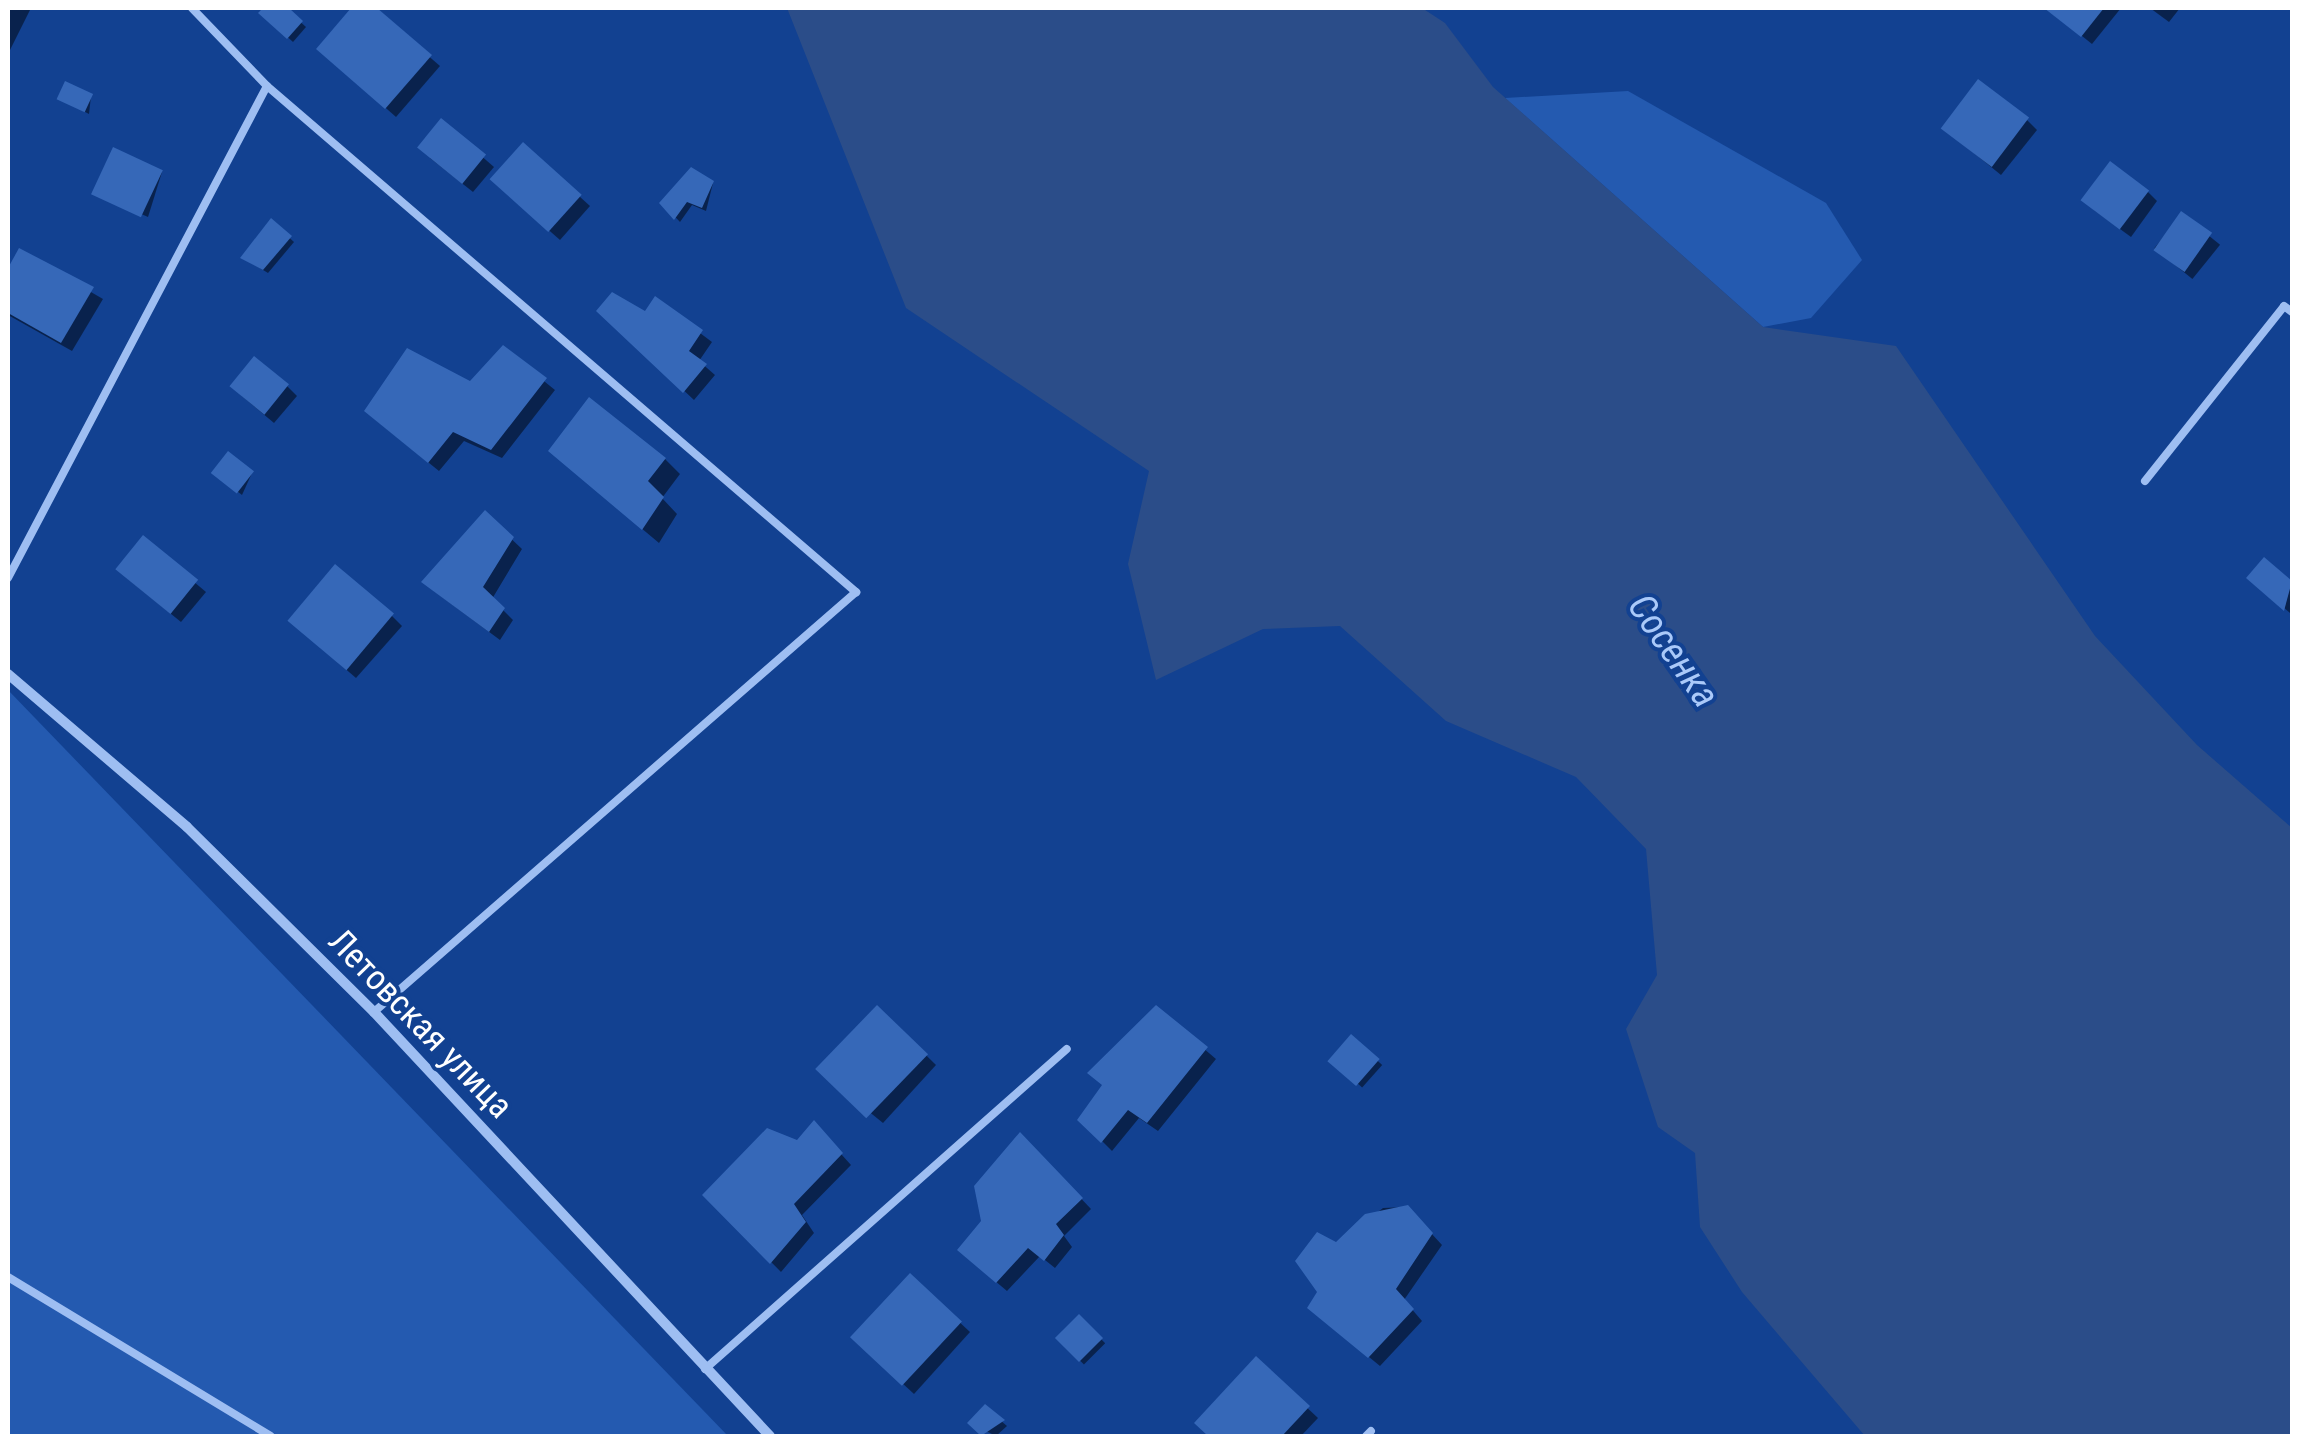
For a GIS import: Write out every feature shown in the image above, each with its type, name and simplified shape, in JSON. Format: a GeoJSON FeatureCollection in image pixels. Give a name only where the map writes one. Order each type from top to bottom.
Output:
{"type":"FeatureCollection","features":[{"type":"Feature","properties":{"kind":"street","name":"Летовская улица"},"geometry":{"type":"LineString","coordinates":[[8,674],[188,827],[374,1012],[770,1436]]}},
{"type":"Feature","properties":{"kind":"lane"},"geometry":{"type":"LineString","coordinates":[[192,8],[266,86],[856,592],[374,1012]]}},
{"type":"Feature","properties":{"kind":"lane"},"geometry":{"type":"LineString","coordinates":[[8,578],[266,86]]}},
{"type":"Feature","properties":{"kind":"lane"},"geometry":{"type":"LineString","coordinates":[[2145,481],[2284,306],[2292,312]]}},
{"type":"Feature","properties":{"kind":"lane"},"geometry":{"type":"LineString","coordinates":[[706,1370],[1067,1049]]}},
{"type":"Feature","properties":{"kind":"lane"},"geometry":{"type":"LineString","coordinates":[[8,1277],[271,1436]]}},
{"type":"Feature","properties":{"kind":"shaded area"},"geometry":{"type":"Polygon","coordinates":[[[1628,91],[1826,203],[1862,260],[1811,318],[1763,327],[1505,98],[1628,91]]]}},
{"type":"Feature","properties":{"kind":"shaded area"},"geometry":{"type":"Polygon","coordinates":[[[8,690],[728,1436],[8,1436],[8,690]]]}},
{"type":"Feature","properties":{"kind":"water","name":"Сосенка"},"geometry":{"type":"Polygon","coordinates":[[[787,8],[1422,8],[1445,23],[1493,87],[1763,327],[1896,346],[2095,636],[2197,745],[2292,828],[2292,1436],[1865,1436],[1742,1292],[1700,1227],[1695,1153],[1658,1127],[1626,1029],[1657,975],[1646,849],[1576,777],[1446,721],[1340,626],[1263,629],[1156,680],[1128,564],[1149,471],[906,308],[787,8]]]}},
{"type":"Feature","properties":{"kind":"building"},"geometry":{"type":"Polygon","coordinates":[[[263,8],[289,8],[303,21],[287,39],[258,13],[263,8]]]}},
{"type":"Feature","properties":{"kind":"building"},"geometry":{"type":"Polygon","coordinates":[[[351,8],[377,8],[432,55],[385,109],[316,49],[351,8]]]}},
{"type":"Feature","properties":{"kind":"building"},"geometry":{"type":"Polygon","coordinates":[[[2044,8],[2104,8],[2081,37],[2044,8]]]}},
{"type":"Feature","properties":{"kind":"building"},"geometry":{"type":"Polygon","coordinates":[[[1978,79],[2029,118],[1992,167],[1941,129],[1978,79]]]}},
{"type":"Feature","properties":{"kind":"building"},"geometry":{"type":"Polygon","coordinates":[[[65,81],[93,94],[85,112],[57,99],[65,81]]]}},
{"type":"Feature","properties":{"kind":"building"},"geometry":{"type":"Polygon","coordinates":[[[441,118],[486,155],[462,184],[417,148],[441,118]]]}},
{"type":"Feature","properties":{"kind":"building"},"geometry":{"type":"Polygon","coordinates":[[[523,142],[582,195],[548,232],[490,179],[523,142]]]}},
{"type":"Feature","properties":{"kind":"building"},"geometry":{"type":"Polygon","coordinates":[[[113,147],[163,170],[141,217],[91,194],[113,147]]]}},
{"type":"Feature","properties":{"kind":"building"},"geometry":{"type":"Polygon","coordinates":[[[2110,161],[2149,190],[2120,230],[2081,200],[2110,161]]]}},
{"type":"Feature","properties":{"kind":"building"},"geometry":{"type":"Polygon","coordinates":[[[691,167],[714,181],[702,208],[687,202],[674,220],[659,203],[691,167]]]}},
{"type":"Feature","properties":{"kind":"building"},"geometry":{"type":"Polygon","coordinates":[[[2181,211],[2212,233],[2185,272],[2153,250],[2181,211]]]}},
{"type":"Feature","properties":{"kind":"building"},"geometry":{"type":"Polygon","coordinates":[[[271,218],[292,236],[263,270],[240,258],[271,218]]]}},
{"type":"Feature","properties":{"kind":"building"},"geometry":{"type":"Polygon","coordinates":[[[19,248],[94,287],[61,343],[8,313],[8,268],[19,248]]]}},
{"type":"Feature","properties":{"kind":"building"},"geometry":{"type":"Polygon","coordinates":[[[612,292],[645,311],[655,296],[703,330],[689,351],[707,364],[683,393],[596,311],[612,292]]]}},
{"type":"Feature","properties":{"kind":"building"},"geometry":{"type":"Polygon","coordinates":[[[503,345],[547,378],[491,450],[453,432],[428,463],[364,411],[407,348],[470,381],[503,345]]]}},
{"type":"Feature","properties":{"kind":"building"},"geometry":{"type":"Polygon","coordinates":[[[254,356],[289,384],[264,415],[229,386],[254,356]]]}},
{"type":"Feature","properties":{"kind":"building"},"geometry":{"type":"Polygon","coordinates":[[[589,397],[666,458],[648,481],[664,497],[642,530],[548,451],[589,397]]]}},
{"type":"Feature","properties":{"kind":"building"},"geometry":{"type":"Polygon","coordinates":[[[228,451],[254,471],[237,493],[211,473],[228,451]]]}},
{"type":"Feature","properties":{"kind":"building"},"geometry":{"type":"Polygon","coordinates":[[[485,510],[514,537],[483,587],[505,608],[489,632],[421,582],[485,510]]]}},
{"type":"Feature","properties":{"kind":"building"},"geometry":{"type":"Polygon","coordinates":[[[143,535],[198,580],[170,614],[115,569],[143,535]]]}},
{"type":"Feature","properties":{"kind":"building"},"geometry":{"type":"Polygon","coordinates":[[[2264,557],[2292,581],[2284,611],[2246,578],[2264,557]]]}},
{"type":"Feature","properties":{"kind":"building"},"geometry":{"type":"Polygon","coordinates":[[[335,564],[394,613],[346,670],[287,621],[335,564]]]}},
{"type":"Feature","properties":{"kind":"building"},"geometry":{"type":"Polygon","coordinates":[[[877,1005],[928,1054],[866,1118],[815,1069],[877,1005]]]}},
{"type":"Feature","properties":{"kind":"building"},"geometry":{"type":"Polygon","coordinates":[[[1156,1005],[1208,1047],[1147,1123],[1128,1110],[1101,1143],[1077,1120],[1102,1085],[1087,1073],[1156,1005]]]}},
{"type":"Feature","properties":{"kind":"building"},"geometry":{"type":"Polygon","coordinates":[[[1351,1034],[1380,1059],[1356,1086],[1327,1061],[1351,1034]]]}},
{"type":"Feature","properties":{"kind":"building"},"geometry":{"type":"Polygon","coordinates":[[[814,1120],[843,1153],[794,1204],[806,1222],[770,1264],[702,1195],[767,1128],[797,1140],[814,1120]]]}},
{"type":"Feature","properties":{"kind":"building"},"geometry":{"type":"Polygon","coordinates":[[[1020,1132],[1083,1198],[1056,1224],[1064,1235],[1044,1261],[1028,1248],[996,1283],[957,1250],[981,1221],[974,1186],[1020,1132]]]}},
{"type":"Feature","properties":{"kind":"building"},"geometry":{"type":"Polygon","coordinates":[[[1408,1205],[1433,1233],[1396,1289],[1414,1309],[1368,1358],[1307,1308],[1317,1292],[1295,1261],[1317,1232],[1336,1242],[1365,1214],[1408,1205]]]}},
{"type":"Feature","properties":{"kind":"building"},"geometry":{"type":"Polygon","coordinates":[[[910,1273],[962,1321],[902,1386],[850,1337],[910,1273]]]}},
{"type":"Feature","properties":{"kind":"building"},"geometry":{"type":"Polygon","coordinates":[[[1079,1314],[1103,1338],[1079,1362],[1055,1338],[1079,1314]]]}},
{"type":"Feature","properties":{"kind":"building"},"geometry":{"type":"Polygon","coordinates":[[[1256,1356],[1310,1406],[1282,1436],[1208,1436],[1194,1423],[1256,1356]]]}},
{"type":"Feature","properties":{"kind":"building"},"geometry":{"type":"Polygon","coordinates":[[[985,1404],[1005,1420],[981,1436],[967,1423],[985,1404]]]}}]}
